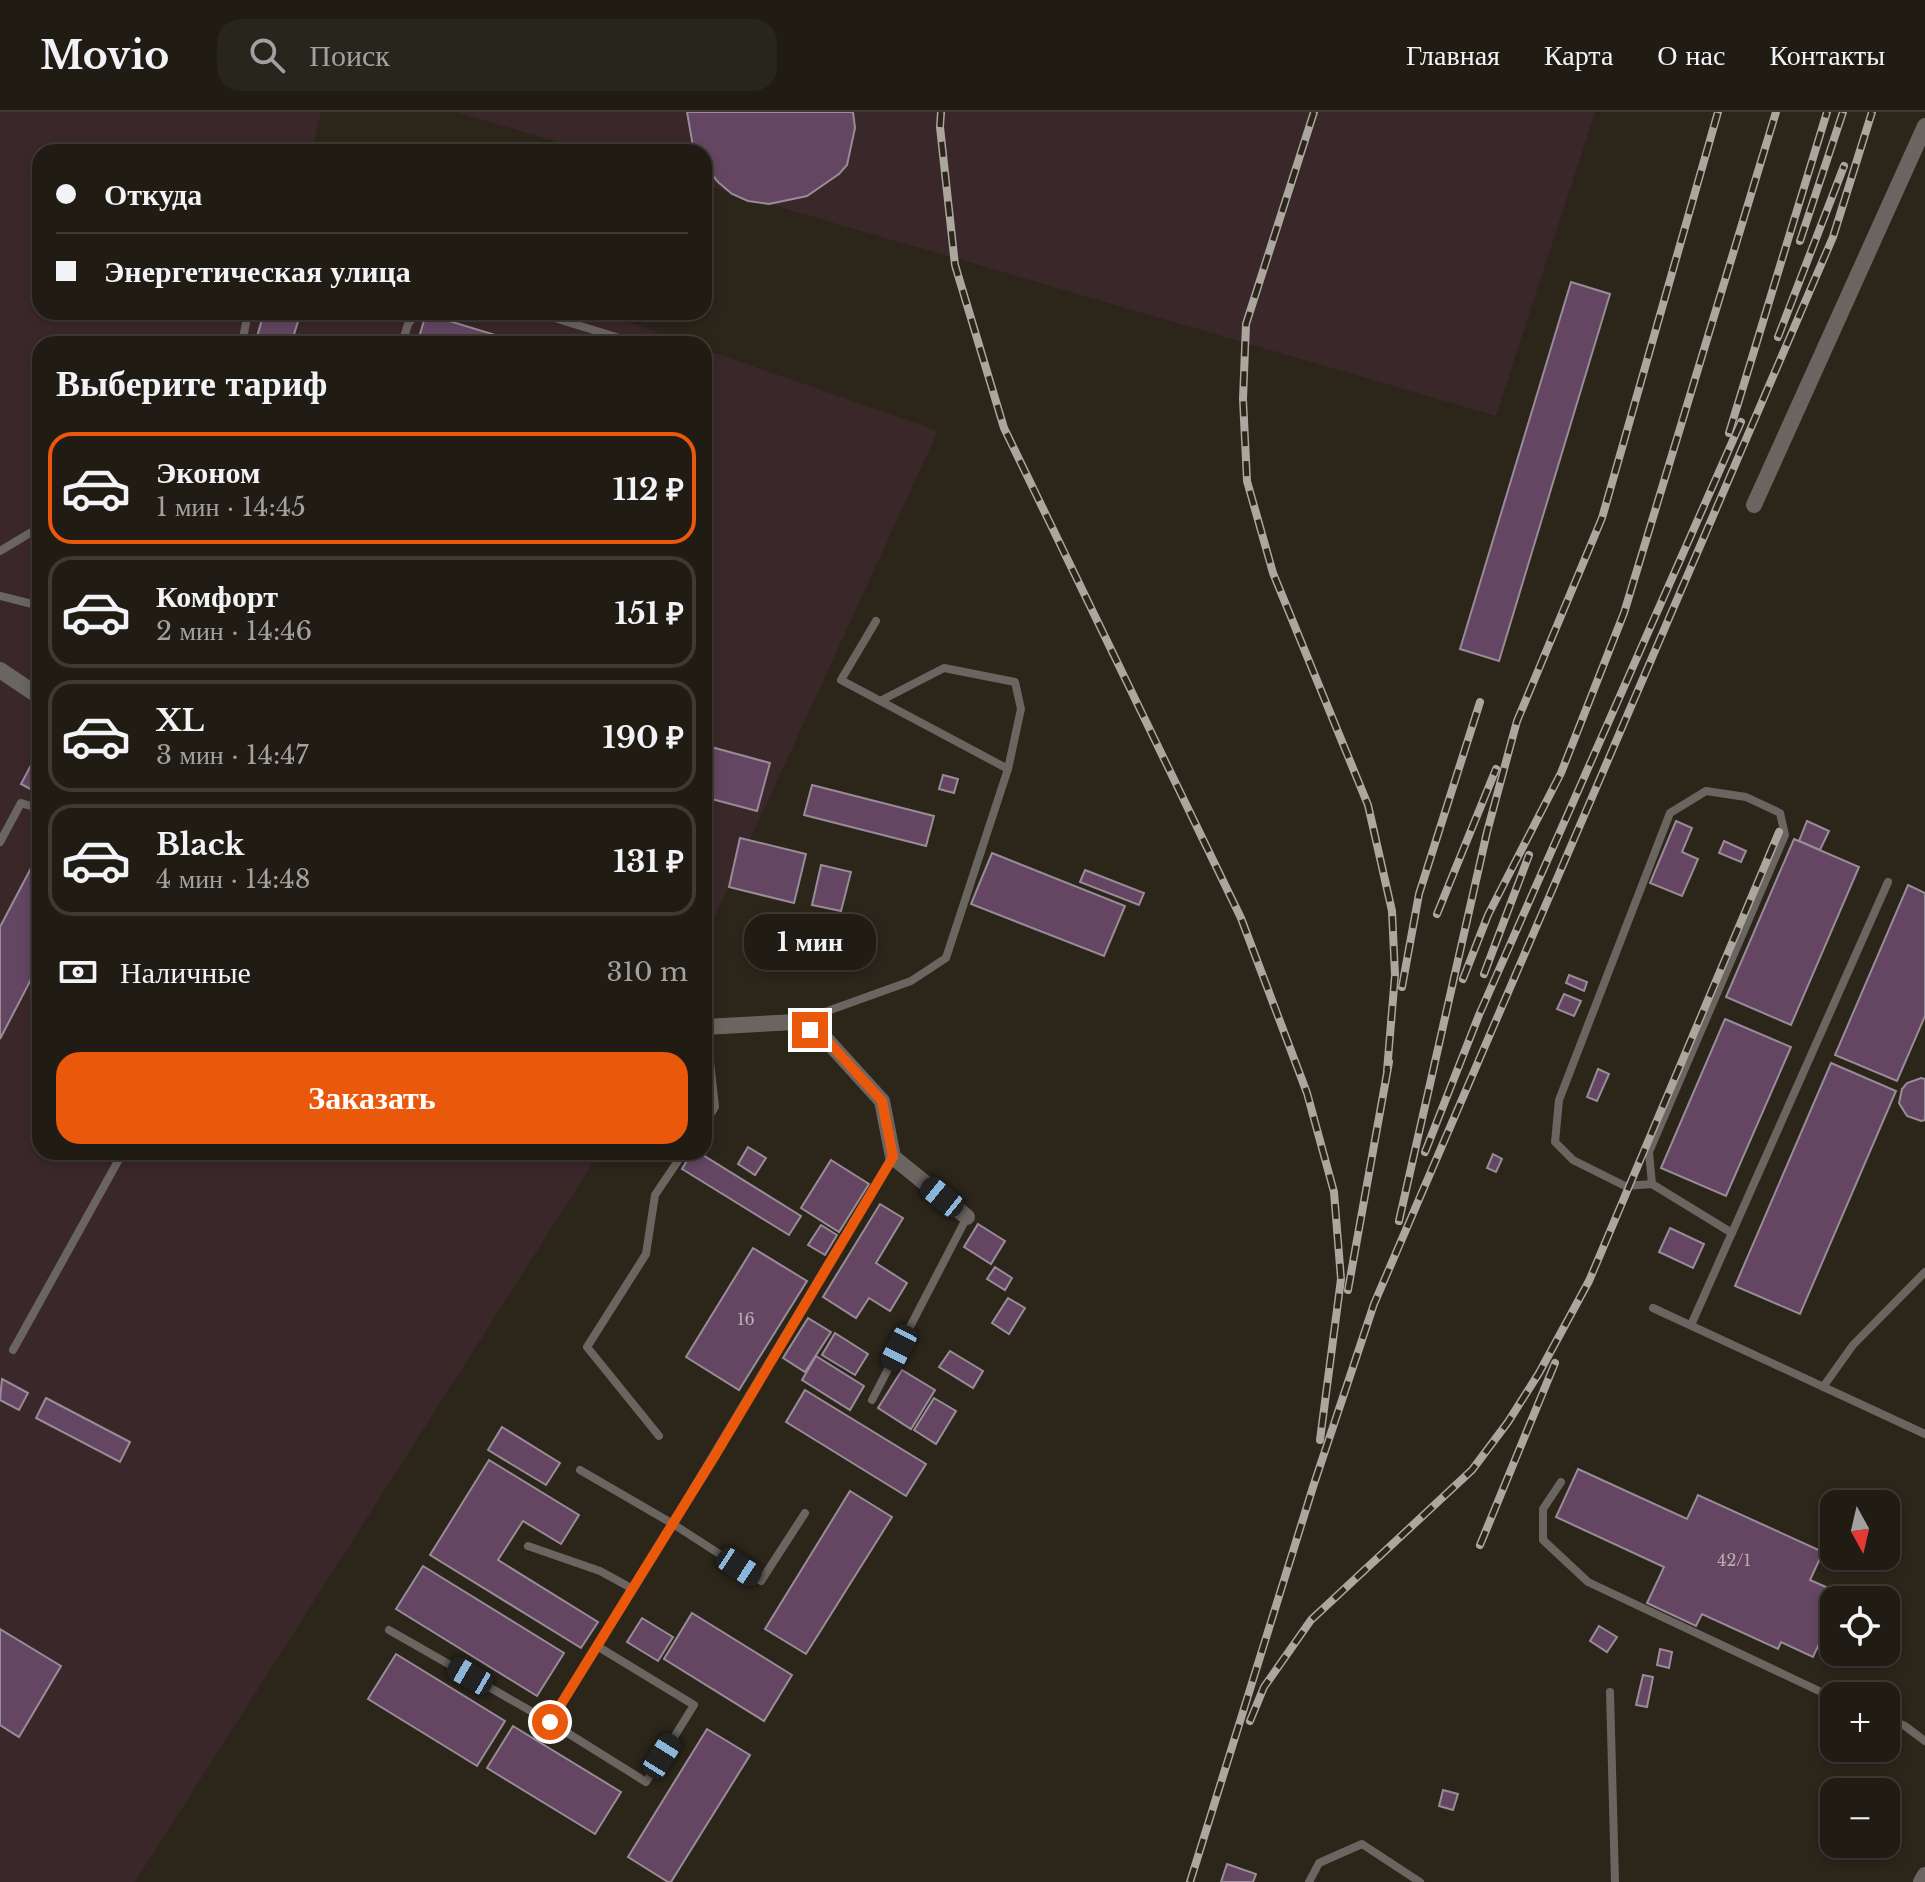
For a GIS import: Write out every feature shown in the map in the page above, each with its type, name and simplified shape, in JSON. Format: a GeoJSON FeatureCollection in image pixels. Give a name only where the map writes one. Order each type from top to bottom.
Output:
{"type":"FeatureCollection","features":[{"type":"Feature","properties":{"kind":"street"},"geometry":{"type":"LineString","coordinates":[[1754,505],[1925,126]]}},
{"type":"Feature","properties":{"kind":"street"},"geometry":{"type":"LineString","coordinates":[[0,670],[32,692]]}},
{"type":"Feature","properties":{"kind":"street"},"geometry":{"type":"LineString","coordinates":[[712,1026],[796,1022],[824,1037],[882,1101],[893,1157],[967,1217]]}},
{"type":"Feature","properties":{"kind":"street"},"geometry":{"type":"LineString","coordinates":[[1921,1882],[1925,1875]]}},
{"type":"Feature","properties":{"kind":"lane"},"geometry":{"type":"LineString","coordinates":[[561,320],[613,336]]}},
{"type":"Feature","properties":{"kind":"lane"},"geometry":{"type":"LineString","coordinates":[[0,551],[32,532]]}},
{"type":"Feature","properties":{"kind":"lane"},"geometry":{"type":"LineString","coordinates":[[0,596],[32,604]]}},
{"type":"Feature","properties":{"kind":"lane"},"geometry":{"type":"LineString","coordinates":[[876,621],[841,680],[1008,769]]}},
{"type":"Feature","properties":{"kind":"lane"},"geometry":{"type":"LineString","coordinates":[[796,1022],[911,981],[946,958],[1008,769],[1021,709],[1015,682],[944,668],[882,700]]}},
{"type":"Feature","properties":{"kind":"lane"},"geometry":{"type":"LineString","coordinates":[[1652,1184],[1649,1152],[1785,835],[1780,813],[1746,797],[1706,791],[1670,813],[1559,1100],[1555,1142],[1573,1160],[1625,1186],[1652,1184],[1732,1233]]}},
{"type":"Feature","properties":{"kind":"lane"},"geometry":{"type":"LineString","coordinates":[[0,842],[21,803],[32,806]]}},
{"type":"Feature","properties":{"kind":"lane"},"geometry":{"type":"LineString","coordinates":[[1691,1325],[1888,882]]}},
{"type":"Feature","properties":{"kind":"lane"},"geometry":{"type":"LineString","coordinates":[[712,1083],[715,1107],[712,1112]]}},
{"type":"Feature","properties":{"kind":"lane"},"geometry":{"type":"LineString","coordinates":[[550,1722],[893,1157]]}},
{"type":"Feature","properties":{"kind":"lane"},"geometry":{"type":"LineString","coordinates":[[13,1350],[119,1160]]}},
{"type":"Feature","properties":{"kind":"lane"},"geometry":{"type":"LineString","coordinates":[[659,1436],[587,1347],[646,1254],[655,1195],[679,1160]]}},
{"type":"Feature","properties":{"kind":"lane"},"geometry":{"type":"LineString","coordinates":[[872,1400],[967,1217]]}},
{"type":"Feature","properties":{"kind":"lane"},"geometry":{"type":"LineString","coordinates":[[1823,1387],[1853,1345],[1925,1272]]}},
{"type":"Feature","properties":{"kind":"lane"},"geometry":{"type":"LineString","coordinates":[[1653,1308],[1925,1434]]}},
{"type":"Feature","properties":{"kind":"lane"},"geometry":{"type":"LineString","coordinates":[[580,1470],[673,1524],[761,1581],[805,1513]]}},
{"type":"Feature","properties":{"kind":"lane"},"geometry":{"type":"LineString","coordinates":[[1561,1482],[1543,1509],[1543,1540],[1588,1582],[1820,1691]]}},
{"type":"Feature","properties":{"kind":"lane"},"geometry":{"type":"LineString","coordinates":[[528,1546],[600,1571],[633,1589]]}},
{"type":"Feature","properties":{"kind":"lane"},"geometry":{"type":"LineString","coordinates":[[389,1630],[550,1722],[646,1782],[694,1705],[597,1646]]}},
{"type":"Feature","properties":{"kind":"lane"},"geometry":{"type":"LineString","coordinates":[[1610,1692],[1615,1882]]}},
{"type":"Feature","properties":{"kind":"lane"},"geometry":{"type":"LineString","coordinates":[[1900,1724],[1925,1741]]}},
{"type":"Feature","properties":{"kind":"lane"},"geometry":{"type":"LineString","coordinates":[[1309,1882],[1319,1863],[1362,1844],[1420,1882]]}},
{"type":"Feature","properties":{"kind":"shaded area"},"geometry":{"type":"Polygon","coordinates":[[[0,112],[321,112],[313,144],[32,144],[32,320],[622,320],[668,336],[32,336],[32,1160],[595,1160],[135,1882],[0,1882],[0,112]]]}},
{"type":"Feature","properties":{"kind":"shaded area"},"geometry":{"type":"Polygon","coordinates":[[[456,112],[1595,112],[1496,416],[712,187],[712,144],[565,144],[456,112]]]}},
{"type":"Feature","properties":{"kind":"shaded area"},"geometry":{"type":"Polygon","coordinates":[[[712,352],[938,431],[712,923],[712,352]]]}},
{"type":"Feature","properties":{"kind":"building"},"geometry":{"type":"Polygon","coordinates":[[[687,112],[853,112],[855,128],[847,165],[839,174],[807,196],[769,204],[748,201],[732,194],[712,175],[712,144],[693,144],[687,112]]]}},
{"type":"Feature","properties":{"kind":"building"},"geometry":{"type":"Polygon","coordinates":[[[1571,282],[1610,294],[1499,661],[1460,649],[1571,282]]]}},
{"type":"Feature","properties":{"kind":"building"},"geometry":{"type":"Polygon","coordinates":[[[262,320],[298,320],[294,336],[257,336],[262,320]]]}},
{"type":"Feature","properties":{"kind":"building"},"geometry":{"type":"Polygon","coordinates":[[[424,320],[446,320],[499,336],[419,336],[424,320]]]}},
{"type":"Feature","properties":{"kind":"building"},"geometry":{"type":"Polygon","coordinates":[[[712,747],[770,763],[757,811],[712,799],[712,747]]]}},
{"type":"Feature","properties":{"kind":"building"},"geometry":{"type":"Polygon","coordinates":[[[31,765],[32,766],[32,790],[21,784],[31,765]]]}},
{"type":"Feature","properties":{"kind":"building"},"geometry":{"type":"Polygon","coordinates":[[[943,775],[958,779],[954,793],[939,789],[943,775]]]}},
{"type":"Feature","properties":{"kind":"building"},"geometry":{"type":"Polygon","coordinates":[[[812,785],[934,816],[926,846],[804,815],[812,785]]]}},
{"type":"Feature","properties":{"kind":"building"},"geometry":{"type":"Polygon","coordinates":[[[1676,821],[1692,828],[1682,852],[1698,859],[1682,896],[1650,883],[1676,821]]]}},
{"type":"Feature","properties":{"kind":"building"},"geometry":{"type":"Polygon","coordinates":[[[1807,821],[1829,831],[1820,850],[1799,841],[1807,821]]]}},
{"type":"Feature","properties":{"kind":"building"},"geometry":{"type":"Polygon","coordinates":[[[740,838],[806,854],[794,903],[729,887],[740,838]]]}},
{"type":"Feature","properties":{"kind":"building"},"geometry":{"type":"Polygon","coordinates":[[[1794,839],[1859,867],[1791,1025],[1726,997],[1794,839]]]}},
{"type":"Feature","properties":{"kind":"building"},"geometry":{"type":"Polygon","coordinates":[[[1724,841],[1746,851],[1741,862],[1719,853],[1724,841]]]}},
{"type":"Feature","properties":{"kind":"building"},"geometry":{"type":"Polygon","coordinates":[[[992,853],[1125,906],[1104,956],[971,904],[992,853]]]}},
{"type":"Feature","properties":{"kind":"building"},"geometry":{"type":"Polygon","coordinates":[[[821,865],[851,872],[841,911],[812,905],[821,865]]]}},
{"type":"Feature","properties":{"kind":"building"},"geometry":{"type":"Polygon","coordinates":[[[32,866],[32,977],[0,1039],[0,927],[32,866]]]}},
{"type":"Feature","properties":{"kind":"building"},"geometry":{"type":"Polygon","coordinates":[[[1085,870],[1144,893],[1139,905],[1080,882],[1085,870]]]}},
{"type":"Feature","properties":{"kind":"building"},"geometry":{"type":"Polygon","coordinates":[[[1908,885],[1925,893],[1925,1016],[1897,1081],[1835,1055],[1908,885]]]}},
{"type":"Feature","properties":{"kind":"building"},"geometry":{"type":"Polygon","coordinates":[[[1569,975],[1587,982],[1584,991],[1566,983],[1569,975]]]}},
{"type":"Feature","properties":{"kind":"building"},"geometry":{"type":"Polygon","coordinates":[[[1564,994],[1581,1001],[1574,1016],[1557,1009],[1564,994]]]}},
{"type":"Feature","properties":{"kind":"building"},"geometry":{"type":"Polygon","coordinates":[[[1725,1019],[1791,1047],[1726,1196],[1661,1168],[1725,1019]]]}},
{"type":"Feature","properties":{"kind":"building"},"geometry":{"type":"Polygon","coordinates":[[[1831,1063],[1896,1091],[1800,1314],[1735,1286],[1831,1063]]]}},
{"type":"Feature","properties":{"kind":"building"},"geometry":{"type":"Polygon","coordinates":[[[1598,1069],[1609,1074],[1597,1101],[1587,1097],[1598,1069]]]}},
{"type":"Feature","properties":{"kind":"building"},"geometry":{"type":"Polygon","coordinates":[[[1925,1079],[1925,1120],[1921,1121],[1907,1116],[1899,1103],[1902,1089],[1907,1083],[1925,1079]]]}},
{"type":"Feature","properties":{"kind":"building"},"geometry":{"type":"Polygon","coordinates":[[[748,1147],[766,1158],[755,1175],[738,1164],[748,1147]]]}},
{"type":"Feature","properties":{"kind":"building"},"geometry":{"type":"Polygon","coordinates":[[[1493,1154],[1502,1159],[1496,1172],[1487,1168],[1493,1154]]]}},
{"type":"Feature","properties":{"kind":"building"},"geometry":{"type":"Polygon","coordinates":[[[687,1160],[711,1160],[801,1216],[789,1235],[682,1169],[687,1160]]]}},
{"type":"Feature","properties":{"kind":"building"},"geometry":{"type":"Polygon","coordinates":[[[831,1160],[869,1184],[839,1232],[801,1208],[831,1160]]]}},
{"type":"Feature","properties":{"kind":"building"},"geometry":{"type":"Polygon","coordinates":[[[880,1204],[903,1218],[876,1263],[907,1283],[890,1311],[869,1298],[856,1318],[823,1297],[880,1204]]]}},
{"type":"Feature","properties":{"kind":"building"},"geometry":{"type":"Polygon","coordinates":[[[978,1224],[1005,1241],[991,1264],[964,1247],[978,1224]]]}},
{"type":"Feature","properties":{"kind":"building"},"geometry":{"type":"Polygon","coordinates":[[[821,1225],[837,1235],[825,1255],[808,1245],[821,1225]]]}},
{"type":"Feature","properties":{"kind":"building"},"geometry":{"type":"Polygon","coordinates":[[[1670,1228],[1704,1244],[1693,1268],[1659,1252],[1670,1228]]]}},
{"type":"Feature","properties":{"kind":"building"},"geometry":{"type":"Polygon","coordinates":[[[753,1248],[807,1281],[739,1390],[686,1357],[753,1248]]]}},
{"type":"Feature","properties":{"kind":"building"},"geometry":{"type":"Polygon","coordinates":[[[995,1267],[1012,1278],[1005,1290],[987,1279],[995,1267]]]}},
{"type":"Feature","properties":{"kind":"building"},"geometry":{"type":"Polygon","coordinates":[[[1008,1298],[1025,1308],[1009,1334],[992,1323],[1008,1298]]]}},
{"type":"Feature","properties":{"kind":"building"},"geometry":{"type":"Polygon","coordinates":[[[808,1318],[831,1332],[805,1372],[783,1358],[808,1318]]]}},
{"type":"Feature","properties":{"kind":"building"},"geometry":{"type":"Polygon","coordinates":[[[835,1333],[868,1354],[855,1375],[822,1355],[835,1333]]]}},
{"type":"Feature","properties":{"kind":"building"},"geometry":{"type":"Polygon","coordinates":[[[950,1351],[983,1371],[973,1388],[939,1367],[950,1351]]]}},
{"type":"Feature","properties":{"kind":"building"},"geometry":{"type":"Polygon","coordinates":[[[816,1356],[864,1386],[850,1410],[802,1380],[816,1356]]]}},
{"type":"Feature","properties":{"kind":"building"},"geometry":{"type":"Polygon","coordinates":[[[902,1370],[935,1390],[911,1429],[878,1408],[902,1370]]]}},
{"type":"Feature","properties":{"kind":"building"},"geometry":{"type":"Polygon","coordinates":[[[2,1379],[28,1393],[19,1410],[0,1400],[2,1379]]]}},
{"type":"Feature","properties":{"kind":"building"},"geometry":{"type":"Polygon","coordinates":[[[805,1390],[926,1464],[906,1496],[786,1422],[805,1390]]]}},
{"type":"Feature","properties":{"kind":"building"},"geometry":{"type":"Polygon","coordinates":[[[46,1398],[130,1442],[120,1462],[36,1418],[46,1398]]]}},
{"type":"Feature","properties":{"kind":"building"},"geometry":{"type":"Polygon","coordinates":[[[934,1398],[956,1411],[936,1444],[914,1430],[934,1398]]]}},
{"type":"Feature","properties":{"kind":"building"},"geometry":{"type":"Polygon","coordinates":[[[502,1427],[560,1463],[546,1485],[488,1450],[502,1427]]]}},
{"type":"Feature","properties":{"kind":"building"},"geometry":{"type":"Polygon","coordinates":[[[489,1460],[579,1515],[561,1544],[523,1521],[498,1560],[598,1622],[581,1648],[430,1555],[489,1460]]]}},
{"type":"Feature","properties":{"kind":"building"},"geometry":{"type":"Polygon","coordinates":[[[1578,1469],[1687,1519],[1698,1495],[1820,1551],[1820,1558],[1810,1580],[1824,1586],[1820,1586],[1820,1642],[1813,1657],[1781,1642],[1778,1649],[1702,1614],[1696,1626],[1647,1603],[1664,1567],[1556,1517],[1578,1469]]]}},
{"type":"Feature","properties":{"kind":"building"},"geometry":{"type":"Polygon","coordinates":[[[850,1491],[892,1517],[806,1654],[765,1629],[850,1491]]]}},
{"type":"Feature","properties":{"kind":"building"},"geometry":{"type":"Polygon","coordinates":[[[423,1566],[564,1653],[537,1696],[396,1609],[423,1566]]]}},
{"type":"Feature","properties":{"kind":"building"},"geometry":{"type":"Polygon","coordinates":[[[692,1613],[792,1675],[764,1721],[664,1659],[692,1613]]]}},
{"type":"Feature","properties":{"kind":"building"},"geometry":{"type":"Polygon","coordinates":[[[642,1618],[673,1637],[658,1661],[627,1642],[642,1618]]]}},
{"type":"Feature","properties":{"kind":"building"},"geometry":{"type":"Polygon","coordinates":[[[1599,1626],[1617,1637],[1607,1652],[1590,1641],[1599,1626]]]}},
{"type":"Feature","properties":{"kind":"building"},"geometry":{"type":"Polygon","coordinates":[[[0,1629],[61,1666],[19,1737],[0,1725],[0,1629]]]}},
{"type":"Feature","properties":{"kind":"building"},"geometry":{"type":"Polygon","coordinates":[[[1660,1649],[1672,1652],[1669,1668],[1657,1665],[1660,1649]]]}},
{"type":"Feature","properties":{"kind":"building"},"geometry":{"type":"Polygon","coordinates":[[[396,1654],[505,1721],[477,1766],[368,1699],[396,1654]]]}},
{"type":"Feature","properties":{"kind":"building"},"geometry":{"type":"Polygon","coordinates":[[[1643,1675],[1653,1677],[1647,1707],[1636,1705],[1643,1675]]]}},
{"type":"Feature","properties":{"kind":"building"},"geometry":{"type":"Polygon","coordinates":[[[513,1726],[621,1792],[595,1834],[487,1768],[513,1726]]]}},
{"type":"Feature","properties":{"kind":"building"},"geometry":{"type":"Polygon","coordinates":[[[707,1729],[750,1755],[671,1882],[668,1882],[628,1857],[707,1729]]]}},
{"type":"Feature","properties":{"kind":"building"},"geometry":{"type":"Polygon","coordinates":[[[1443,1790],[1458,1794],[1453,1810],[1439,1806],[1443,1790]]]}},
{"type":"Feature","properties":{"kind":"building"},"geometry":{"type":"Polygon","coordinates":[[[1227,1864],[1256,1874],[1253,1882],[1221,1882],[1227,1864]]]}},
{"type":"Feature","properties":{"kind":"railway"},"geometry":{"type":"LineString","coordinates":[[941,112],[955,265],[1004,428],[1241,918],[1307,1093],[1334,1192],[1341,1279],[1320,1440]]}},
{"type":"Feature","properties":{"kind":"railway"},"geometry":{"type":"LineString","coordinates":[[1314,112],[1246,324],[1243,399],[1247,481],[1273,573],[1368,805],[1392,911],[1395,975],[1387,1071]]}},
{"type":"Feature","properties":{"kind":"railway"},"geometry":{"type":"LineString","coordinates":[[1399,1221],[1487,832],[1517,721],[1602,518],[1718,112]]}},
{"type":"Feature","properties":{"kind":"railway"},"geometry":{"type":"LineString","coordinates":[[1463,979],[1488,915],[1561,773],[1624,613],[1776,112]]}},
{"type":"Feature","properties":{"kind":"railway"},"geometry":{"type":"LineString","coordinates":[[1729,433],[1827,112]]}},
{"type":"Feature","properties":{"kind":"railway"},"geometry":{"type":"LineString","coordinates":[[1800,241],[1843,112]]}},
{"type":"Feature","properties":{"kind":"railway"},"geometry":{"type":"LineString","coordinates":[[1190,1882],[1313,1487],[1374,1304],[1833,237],[1872,112]]}},
{"type":"Feature","properties":{"kind":"railway"},"geometry":{"type":"LineString","coordinates":[[1778,337],[1844,166]]}},
{"type":"Feature","properties":{"kind":"railway"},"geometry":{"type":"LineString","coordinates":[[1425,1152],[1479,1015],[1741,422]]}},
{"type":"Feature","properties":{"kind":"railway"},"geometry":{"type":"LineString","coordinates":[[1402,987],[1419,894],[1480,702]]}},
{"type":"Feature","properties":{"kind":"railway"},"geometry":{"type":"LineString","coordinates":[[1437,914],[1496,769]]}},
{"type":"Feature","properties":{"kind":"railway"},"geometry":{"type":"LineString","coordinates":[[1250,1721],[1264,1687],[1311,1620],[1472,1470],[1539,1373],[1589,1281],[1779,832]]}},
{"type":"Feature","properties":{"kind":"railway"},"geometry":{"type":"LineString","coordinates":[[1484,974],[1529,855]]}},
{"type":"Feature","properties":{"kind":"railway"},"geometry":{"type":"LineString","coordinates":[[1348,1290],[1389,1062]]}},
{"type":"Feature","properties":{"kind":"railway"},"geometry":{"type":"LineString","coordinates":[[1480,1545],[1555,1363]]}},
{"type":"Feature","properties":{"kind":"route"},"geometry":{"type":"LineString","coordinates":[[550,1722],[714,1457],[893,1157],[882,1101],[824,1037],[810,1030]]}}]}
